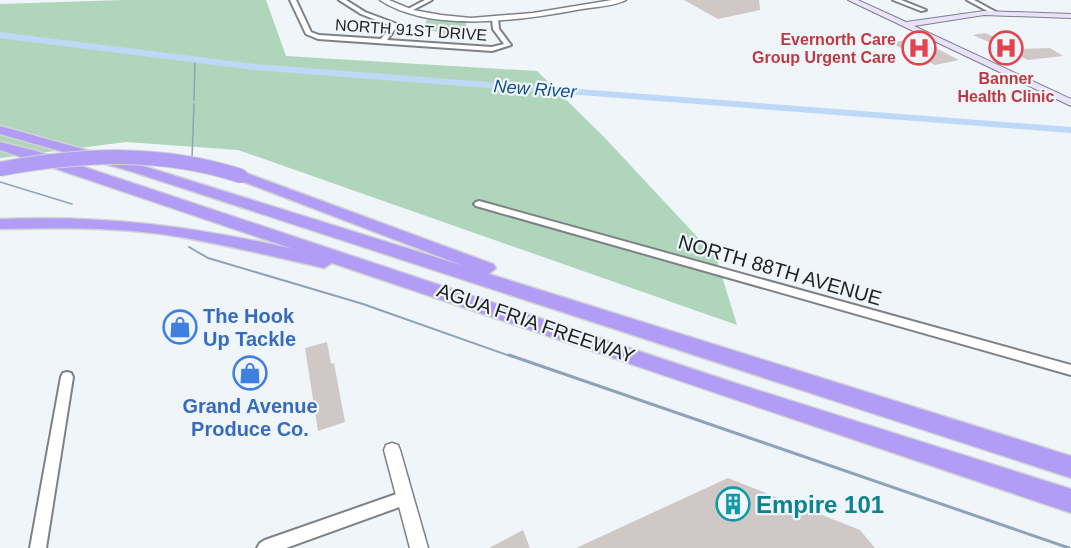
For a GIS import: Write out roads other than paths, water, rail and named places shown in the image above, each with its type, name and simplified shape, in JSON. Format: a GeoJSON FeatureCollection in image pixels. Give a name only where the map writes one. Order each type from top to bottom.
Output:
{"type":"FeatureCollection","features":[{"type":"Feature","properties":{"kind":"highway","name":"AGUA FRIA FREEWAY"},"geometry":{"type":"LineString","coordinates":[[0,130],[135,168],[1071,467]]}},
{"type":"Feature","properties":{"kind":"highway","name":"AGUA FRIA FREEWAY"},"geometry":{"type":"LineString","coordinates":[[0,146],[405,278],[741,394],[1071,501]]}},
{"type":"Feature","properties":{"kind":"highway"},"geometry":{"type":"LineString","coordinates":[[0,169],[75,158],[134,155],[181,159],[241,176],[564,298],[696,340],[724,357]]}},
{"type":"Feature","properties":{"kind":"highway"},"geometry":{"type":"LineString","coordinates":[[0,224],[73,223],[160,229],[232,240],[353,270],[405,278]]}},
{"type":"Feature","properties":{"kind":"main road"},"geometry":{"type":"LineString","coordinates":[[852,0],[1071,96]]}},
{"type":"Feature","properties":{"kind":"main road"},"geometry":{"type":"LineString","coordinates":[[862,0],[1071,103]]}},
{"type":"Feature","properties":{"kind":"main road"},"geometry":{"type":"LineString","coordinates":[[917,27],[951,16],[993,12],[1070,18]]}},
{"type":"Feature","properties":{"kind":"main road"},"geometry":{"type":"LineString","coordinates":[[978,18],[993,12]]}},
{"type":"Feature","properties":{"kind":"main road"},"geometry":{"type":"LineString","coordinates":[[917,27],[978,18],[1070,18]]}},
{"type":"Feature","properties":{"kind":"street","name":"NORTH 91ST DRIVE"},"geometry":{"type":"LineString","coordinates":[[293,0],[308,33],[313,36],[484,49],[506,46],[508,42],[496,29],[495,19]]}},
{"type":"Feature","properties":{"kind":"street"},"geometry":{"type":"LineString","coordinates":[[342,0],[363,13],[395,25],[382,42]]}},
{"type":"Feature","properties":{"kind":"street"},"geometry":{"type":"LineString","coordinates":[[383,0],[412,9],[458,17],[495,19],[623,0]]}},
{"type":"Feature","properties":{"kind":"street"},"geometry":{"type":"LineString","coordinates":[[392,0],[412,9]]}},
{"type":"Feature","properties":{"kind":"street"},"geometry":{"type":"LineString","coordinates":[[412,9],[429,0]]}},
{"type":"Feature","properties":{"kind":"street"},"geometry":{"type":"LineString","coordinates":[[590,4],[606,0]]}},
{"type":"Feature","properties":{"kind":"street"},"geometry":{"type":"LineString","coordinates":[[896,0],[923,10]]}},
{"type":"Feature","properties":{"kind":"street"},"geometry":{"type":"LineString","coordinates":[[970,0],[993,12]]}},
{"type":"Feature","properties":{"kind":"street"},"geometry":{"type":"LineString","coordinates":[[458,17],[520,16]]}},
{"type":"Feature","properties":{"kind":"street","name":"NORTH 88TH AVENUE"},"geometry":{"type":"LineString","coordinates":[[479,204],[1071,370]]}},
{"type":"Feature","properties":{"kind":"street"},"geometry":{"type":"LineString","coordinates":[[38,548],[68,377]]}},
{"type":"Feature","properties":{"kind":"street"},"geometry":{"type":"LineString","coordinates":[[392,450],[419,548]]}},
{"type":"Feature","properties":{"kind":"street"},"geometry":{"type":"LineString","coordinates":[[265,548],[405,498]]}},
{"type":"Feature","properties":{"kind":"waterway","name":"New River"},"geometry":{"type":"LineString","coordinates":[[0,35],[255,67],[1071,130]]}},
{"type":"Feature","properties":{"kind":"waterway"},"geometry":{"type":"LineString","coordinates":[[194,100],[195,61]]}},
{"type":"Feature","properties":{"kind":"waterway"},"geometry":{"type":"LineString","coordinates":[[192,158],[194,104]]}},
{"type":"Feature","properties":{"kind":"waterway"},"geometry":{"type":"LineString","coordinates":[[0,182],[72,204]]}},
{"type":"Feature","properties":{"kind":"waterway"},"geometry":{"type":"LineString","coordinates":[[189,247],[208,258],[363,304],[513,357]]}},
{"type":"Feature","properties":{"kind":"waterway"},"geometry":{"type":"LineString","coordinates":[[509,355],[1069,548]]}},
{"type":"Feature","properties":{"kind":"place","name":"Evernorth Care Group Urgent Care"},"geometry":{"type":"Point","coordinates":[919,48]}},
{"type":"Feature","properties":{"kind":"place","name":"Banner Health Clinic"},"geometry":{"type":"Point","coordinates":[1006,48]}},
{"type":"Feature","properties":{"kind":"place","name":"The Hook Up Tackle"},"geometry":{"type":"Point","coordinates":[180,327]}},
{"type":"Feature","properties":{"kind":"place","name":"Grand Avenue Produce Co."},"geometry":{"type":"Point","coordinates":[250,373]}},
{"type":"Feature","properties":{"kind":"place","name":"Empire 101"},"geometry":{"type":"Point","coordinates":[733,504]}}]}
